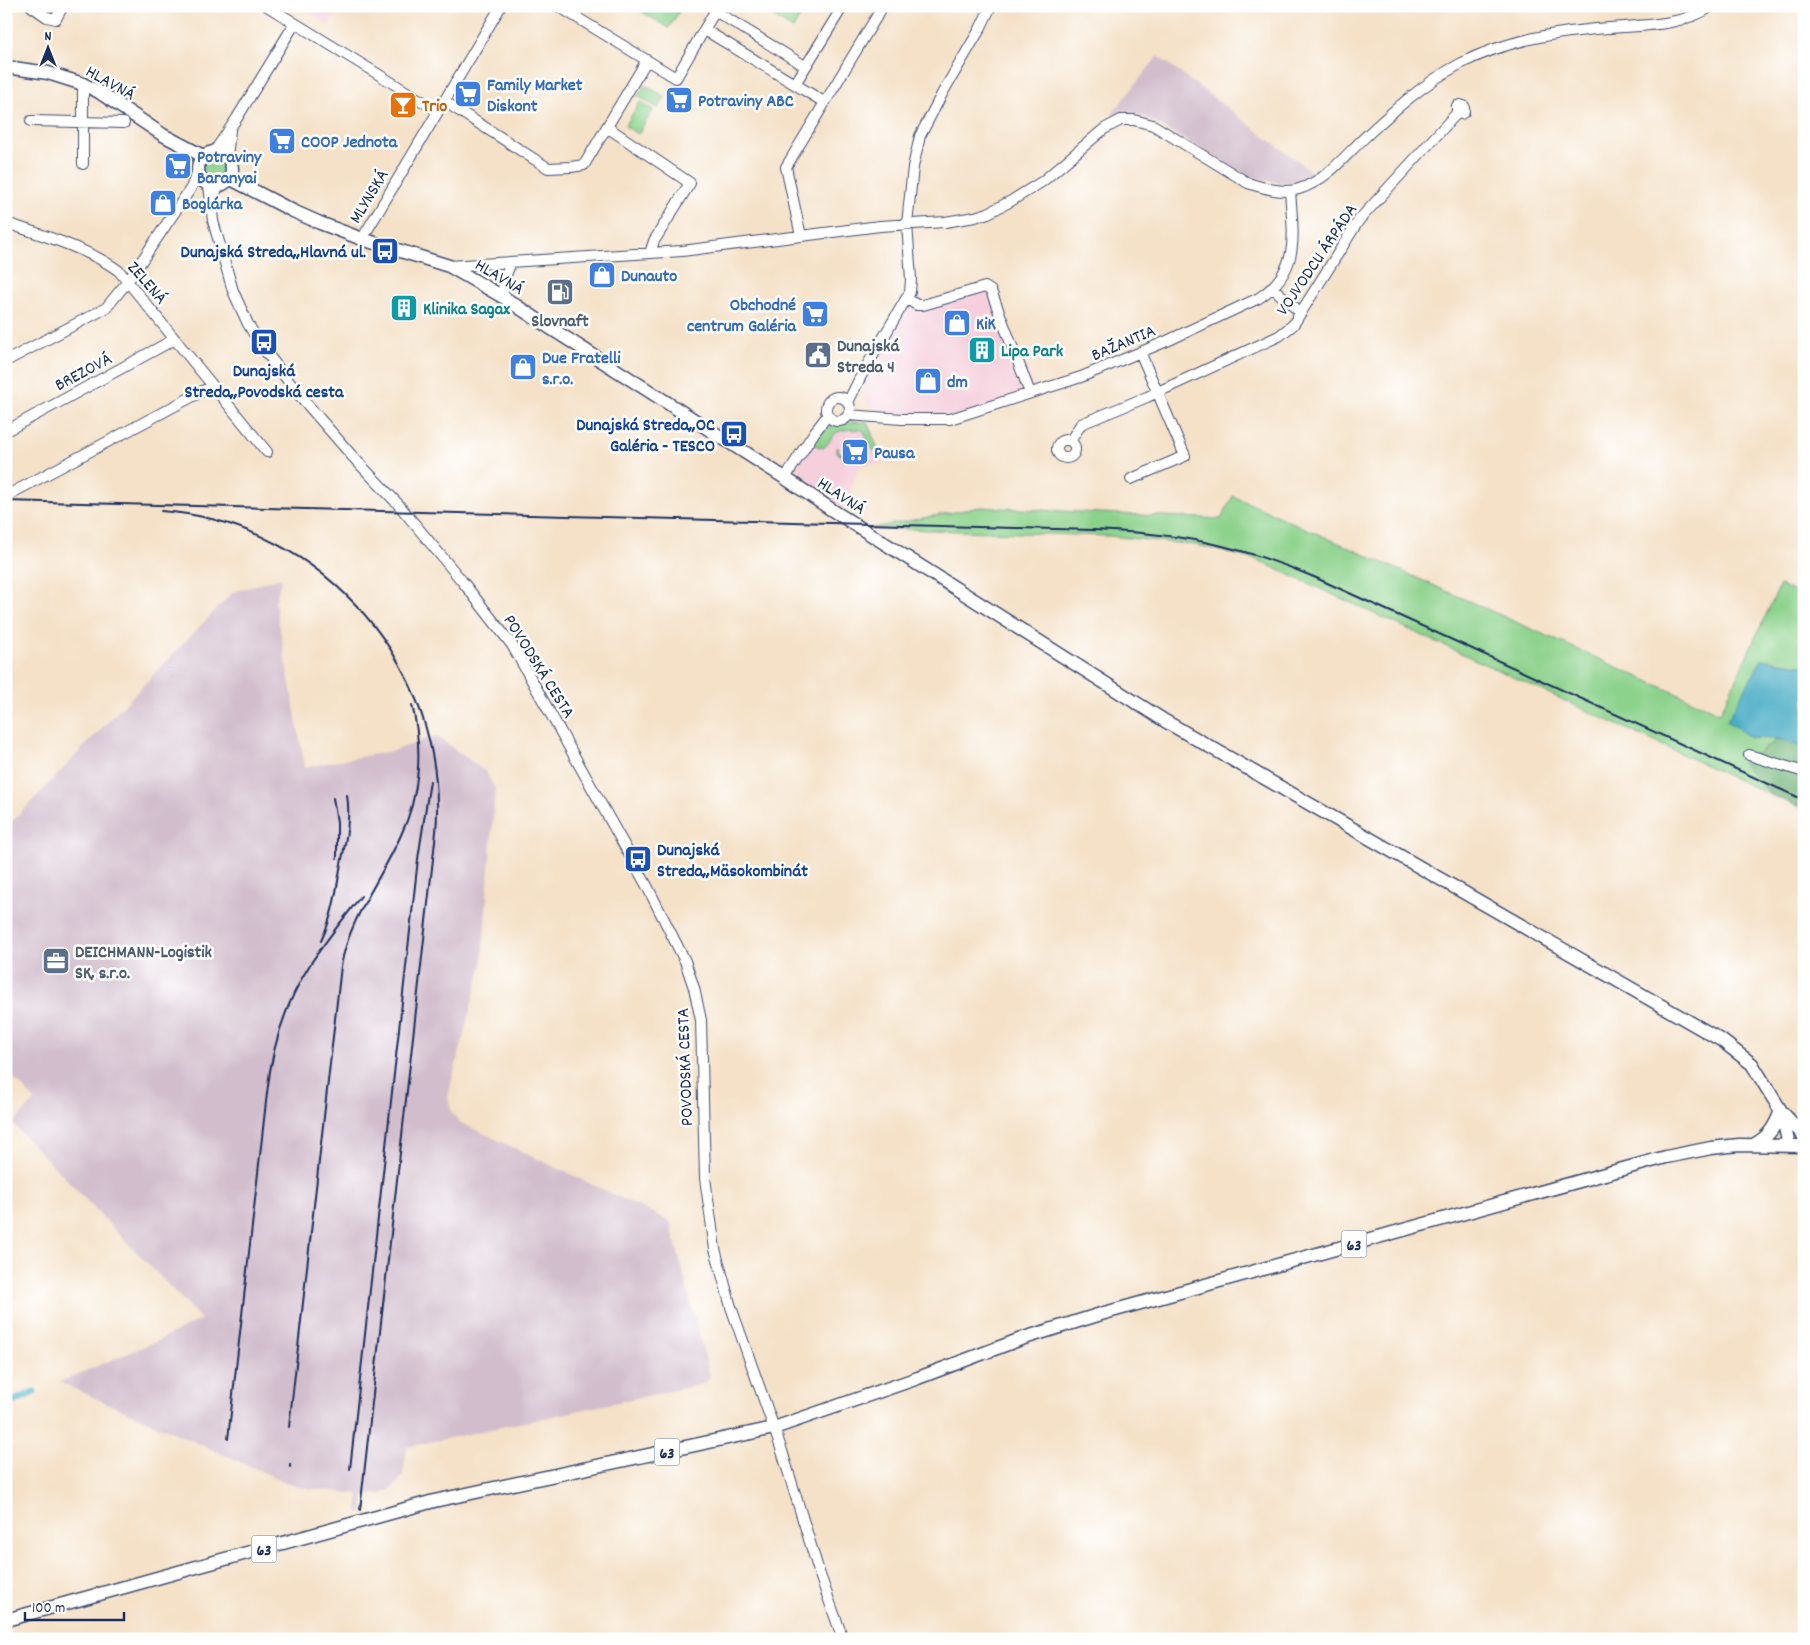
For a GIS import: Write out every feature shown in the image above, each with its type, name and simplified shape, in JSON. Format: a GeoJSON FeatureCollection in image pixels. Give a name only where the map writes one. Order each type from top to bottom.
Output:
{"type":"FeatureCollection","features":[{"type":"Feature","properties":{"kind":"main road","name":"HLAVNÁ"},"geometry":{"type":"LineString","coordinates":[[6,67],[48,73],[83,84],[99,92],[203,161],[220,153],[227,157]]}},
{"type":"Feature","properties":{"kind":"main road"},"geometry":{"type":"LineString","coordinates":[[203,161],[200,177],[211,183],[232,167],[227,157]]}},
{"type":"Feature","properties":{"kind":"main road","name":"HLAVNÁ"},"geometry":{"type":"LineString","coordinates":[[211,183],[293,211],[362,239],[449,266],[504,297],[686,416],[1165,721],[1721,1040],[1752,1064],[1781,1111]]}},
{"type":"Feature","properties":{"kind":"main road"},"geometry":{"type":"LineString","coordinates":[[1781,1111],[1804,1136]]}},
{"type":"Feature","properties":{"kind":"main road"},"geometry":{"type":"LineString","coordinates":[[1755,1144],[1768,1136],[1776,1124],[1781,1111]]}},
{"type":"Feature","properties":{"kind":"main road"},"geometry":{"type":"LineString","coordinates":[[1781,1111],[1789,1145]]}},
{"type":"Feature","properties":{"kind":"main road","name":"63"},"geometry":{"type":"LineString","coordinates":[[6,1620],[434,1501],[774,1428],[909,1382],[1021,1339],[1101,1314],[1666,1158],[1711,1148],[1755,1144],[1804,1146]]}},
{"type":"Feature","properties":{"kind":"street"},"geometry":{"type":"LineString","coordinates":[[31,6],[46,17],[56,19],[63,6]]}},
{"type":"Feature","properties":{"kind":"street"},"geometry":{"type":"LineString","coordinates":[[266,6],[438,111]]}},
{"type":"Feature","properties":{"kind":"street","name":"MLYNSKÁ"},"geometry":{"type":"LineString","coordinates":[[362,239],[501,6]]}},
{"type":"Feature","properties":{"kind":"street"},"geometry":{"type":"LineString","coordinates":[[558,6],[676,78],[717,9],[805,66]]}},
{"type":"Feature","properties":{"kind":"street"},"geometry":{"type":"LineString","coordinates":[[798,86],[805,66],[843,6]]}},
{"type":"Feature","properties":{"kind":"street"},"geometry":{"type":"LineString","coordinates":[[801,236],[786,167],[882,6]]}},
{"type":"Feature","properties":{"kind":"street"},"geometry":{"type":"LineString","coordinates":[[848,402],[910,292],[911,279],[907,224],[913,167],[920,136],[991,6]]}},
{"type":"Feature","properties":{"kind":"street"},"geometry":{"type":"LineString","coordinates":[[449,266],[701,249],[907,224],[962,220],[988,214],[1043,181],[1104,128],[1121,120],[1134,120],[1153,125],[1248,183],[1264,188],[1290,191],[1320,180],[1402,104],[1438,76],[1482,54],[1534,38],[1586,30],[1678,21],[1703,13],[1712,6]]}},
{"type":"Feature","properties":{"kind":"street"},"geometry":{"type":"LineString","coordinates":[[203,161],[230,129],[295,23]]}},
{"type":"Feature","properties":{"kind":"street"},"geometry":{"type":"LineString","coordinates":[[704,30],[824,102]]}},
{"type":"Feature","properties":{"kind":"street"},"geometry":{"type":"LineString","coordinates":[[444,101],[548,168],[571,168],[584,165],[648,60]]}},
{"type":"Feature","properties":{"kind":"street"},"geometry":{"type":"LineString","coordinates":[[83,84],[83,164]]}},
{"type":"Feature","properties":{"kind":"street","name":"VOJVODCU ÁRPÁDA"},"geometry":{"type":"LineString","coordinates":[[1071,440],[1081,424],[1156,393],[1279,336],[1293,325],[1359,220],[1457,112]]}},
{"type":"Feature","properties":{"kind":"street"},"geometry":{"type":"LineString","coordinates":[[31,122],[124,123]]}},
{"type":"Feature","properties":{"kind":"street"},"geometry":{"type":"LineString","coordinates":[[607,127],[690,183],[654,241],[650,253]]}},
{"type":"Feature","properties":{"kind":"street"},"geometry":{"type":"LineString","coordinates":[[227,157],[230,129]]}},
{"type":"Feature","properties":{"kind":"street"},"geometry":{"type":"LineString","coordinates":[[6,361],[106,308],[211,183]]}},
{"type":"Feature","properties":{"kind":"street","name":"POVODSKÁ CESTA"},"geometry":{"type":"LineString","coordinates":[[211,183],[213,221],[233,291],[252,332],[300,396],[353,457],[398,504],[462,581],[512,646],[568,743],[668,925],[687,967],[699,1005],[702,1039],[705,1178],[716,1248],[731,1307],[774,1428],[820,1575],[843,1639]]}},
{"type":"Feature","properties":{"kind":"street","name":"BAŽANTIA"},"geometry":{"type":"LineString","coordinates":[[848,415],[950,419],[1081,377],[1244,305],[1273,288],[1285,273],[1292,249],[1290,191]]}},
{"type":"Feature","properties":{"kind":"street","name":"ZELENÁ"},"geometry":{"type":"LineString","coordinates":[[8,226],[90,254],[108,263],[128,281],[267,452]]}},
{"type":"Feature","properties":{"kind":"street"},"geometry":{"type":"LineString","coordinates":[[504,297],[504,280],[511,262]]}},
{"type":"Feature","properties":{"kind":"street"},"geometry":{"type":"LineString","coordinates":[[907,299],[917,305],[924,305],[985,287],[988,288],[991,291],[1030,393]]}},
{"type":"Feature","properties":{"kind":"street"},"geometry":{"type":"LineString","coordinates":[[1273,288],[1301,313]]}},
{"type":"Feature","properties":{"kind":"street","name":"BREZOVÁ"},"geometry":{"type":"LineString","coordinates":[[6,430],[175,340]]}},
{"type":"Feature","properties":{"kind":"street"},"geometry":{"type":"LineString","coordinates":[[1131,479],[1185,456],[1156,393],[1140,352]]}},
{"type":"Feature","properties":{"kind":"street"},"geometry":{"type":"LineString","coordinates":[[8,495],[212,386]]}},
{"type":"Feature","properties":{"kind":"street"},"geometry":{"type":"LineString","coordinates":[[785,478],[828,414],[828,404],[833,398],[841,398],[848,402],[850,406],[848,415],[842,420],[838,421],[831,418],[828,414]]}},
{"type":"Feature","properties":{"kind":"street"},"geometry":{"type":"LineString","coordinates":[[1749,755],[1804,772]]}},
{"type":"Feature","properties":{"kind":"shaded area"},"geometry":{"type":"Polygon","coordinates":[[[298,6],[340,6],[329,25],[298,6]]]}},
{"type":"Feature","properties":{"kind":"shaded area"},"geometry":{"type":"Polygon","coordinates":[[[1158,56],[1312,172],[1297,181],[1279,183],[1249,176],[1141,115],[1111,115],[1158,56]]]}},
{"type":"Feature","properties":{"kind":"shaded area"},"geometry":{"type":"Polygon","coordinates":[[[992,282],[1037,394],[964,417],[883,413],[871,407],[863,394],[864,379],[917,295],[927,301],[992,282]]]}},
{"type":"Feature","properties":{"kind":"shaded area"},"geometry":{"type":"Polygon","coordinates":[[[867,422],[878,447],[882,463],[860,465],[843,509],[799,481],[796,474],[800,462],[813,443],[827,428],[835,424],[867,422]]]}},
{"type":"Feature","properties":{"kind":"shaded area"},"geometry":{"type":"Polygon","coordinates":[[[282,577],[275,602],[305,767],[393,751],[436,736],[486,772],[495,789],[482,964],[450,1088],[448,1098],[452,1113],[461,1123],[670,1221],[710,1377],[703,1384],[407,1447],[403,1475],[396,1485],[389,1490],[380,1494],[365,1495],[363,1513],[357,1512],[359,1494],[297,1487],[59,1382],[155,1342],[201,1319],[13,1124],[35,1100],[6,1070],[6,828],[233,592],[282,577]]]}},
{"type":"Feature","properties":{"kind":"green space"},"geometry":{"type":"Polygon","coordinates":[[[632,6],[679,6],[680,10],[669,28],[632,6]]]}},
{"type":"Feature","properties":{"kind":"green space"},"geometry":{"type":"Polygon","coordinates":[[[763,6],[806,6],[793,29],[761,9],[763,6]]]}},
{"type":"Feature","properties":{"kind":"green space"},"geometry":{"type":"Polygon","coordinates":[[[645,85],[665,97],[658,108],[638,96],[645,85]]]}},
{"type":"Feature","properties":{"kind":"green space"},"geometry":{"type":"Polygon","coordinates":[[[640,102],[653,110],[638,134],[625,126],[640,102]]]}},
{"type":"Feature","properties":{"kind":"green space"},"geometry":{"type":"Polygon","coordinates":[[[215,156],[224,160],[228,169],[224,178],[215,182],[206,178],[202,169],[206,160],[215,156]]]}},
{"type":"Feature","properties":{"kind":"green space"},"geometry":{"type":"Polygon","coordinates":[[[867,422],[881,456],[873,450],[863,430],[843,430],[836,433],[823,448],[814,445],[814,441],[832,426],[843,423],[867,422]]]}},
{"type":"Feature","properties":{"kind":"green space"},"geometry":{"type":"Polygon","coordinates":[[[858,446],[866,449],[866,455],[861,458],[840,455],[835,450],[838,447],[839,453],[851,452],[851,456],[859,456],[858,446]]]}},
{"type":"Feature","properties":{"kind":"green space"},"geometry":{"type":"Polygon","coordinates":[[[1233,496],[1720,713],[1780,585],[1804,596],[1804,666],[1762,659],[1751,738],[1779,739],[1743,763],[1773,796],[1257,560],[1196,545],[1108,536],[872,528],[980,507],[1221,519],[1233,496]]]}},
{"type":"Feature","properties":{"kind":"green space"},"geometry":{"type":"Polygon","coordinates":[[[1779,739],[1804,747],[1804,809],[1773,796],[1742,763],[1779,739]]]}},
{"type":"Feature","properties":{"kind":"water"},"geometry":{"type":"Polygon","coordinates":[[[1762,659],[1804,666],[1804,747],[1779,739],[1751,738],[1727,721],[1762,659]]]}},
{"type":"Feature","properties":{"kind":"waterway"},"geometry":{"type":"LineString","coordinates":[[6,1405],[34,1392]]}},
{"type":"Feature","properties":{"kind":"railway"},"geometry":{"type":"LineString","coordinates":[[6,501],[1093,530],[1179,537],[1232,548],[1314,577],[1804,800]]}},
{"type":"Feature","properties":{"kind":"railway"},"geometry":{"type":"LineString","coordinates":[[161,511],[220,521],[275,543],[323,575],[365,615],[398,662],[422,715],[435,772],[436,832],[360,1510]]}},
{"type":"Feature","properties":{"kind":"railway"},"geometry":{"type":"LineString","coordinates":[[289,1427],[341,966],[351,931],[401,835],[412,804],[418,771],[418,738],[412,705]]}},
{"type":"Feature","properties":{"kind":"railway"},"geometry":{"type":"LineString","coordinates":[[350,1469],[418,859],[430,781]]}},
{"type":"Feature","properties":{"kind":"railway"},"geometry":{"type":"LineString","coordinates":[[321,941],[333,906],[345,841],[348,823],[347,795]]}},
{"type":"Feature","properties":{"kind":"railway"},"geometry":{"type":"LineString","coordinates":[[333,798],[337,822],[337,858]]}},
{"type":"Feature","properties":{"kind":"railway"},"geometry":{"type":"LineString","coordinates":[[228,1439],[272,1058],[281,1025],[302,978],[323,946],[361,896]]}},
{"type":"Feature","properties":{"kind":"place","name":"Family Market Diskont"},"geometry":{"type":"Point","coordinates":[468,94]}},
{"type":"Feature","properties":{"kind":"place","name":"Potraviny ABC"},"geometry":{"type":"Point","coordinates":[679,100]}},
{"type":"Feature","properties":{"kind":"place","name":"Trio"},"geometry":{"type":"Point","coordinates":[403,105]}},
{"type":"Feature","properties":{"kind":"place","name":"COOP Jednota"},"geometry":{"type":"Point","coordinates":[282,141]}},
{"type":"Feature","properties":{"kind":"place","name":"Potraviny Baranyai"},"geometry":{"type":"Point","coordinates":[178,166]}},
{"type":"Feature","properties":{"kind":"place","name":"Boglárka"},"geometry":{"type":"Point","coordinates":[163,203]}},
{"type":"Feature","properties":{"kind":"place","name":"Dunajská Streda,,Hlavná ul."},"geometry":{"type":"Point","coordinates":[385,251]}},
{"type":"Feature","properties":{"kind":"place","name":"Dunauto"},"geometry":{"type":"Point","coordinates":[602,275]}},
{"type":"Feature","properties":{"kind":"place","name":"Slovnaft"},"geometry":{"type":"Point","coordinates":[560,292]}},
{"type":"Feature","properties":{"kind":"place","name":"Klinika Sagax"},"geometry":{"type":"Point","coordinates":[404,308]}},
{"type":"Feature","properties":{"kind":"place","name":"Obchodné centrum Galéria"},"geometry":{"type":"Point","coordinates":[815,314]}},
{"type":"Feature","properties":{"kind":"place","name":"KiK"},"geometry":{"type":"Point","coordinates":[957,323]}},
{"type":"Feature","properties":{"kind":"place","name":"Dunajská Streda,,Povodská cesta"},"geometry":{"type":"Point","coordinates":[264,342]}},
{"type":"Feature","properties":{"kind":"place","name":"Lipa Park"},"geometry":{"type":"Point","coordinates":[982,350]}},
{"type":"Feature","properties":{"kind":"place","name":"Dunajská Streda 4"},"geometry":{"type":"Point","coordinates":[818,355]}},
{"type":"Feature","properties":{"kind":"place","name":"Due Fratelli s.r.o."},"geometry":{"type":"Point","coordinates":[523,367]}},
{"type":"Feature","properties":{"kind":"place","name":"dm"},"geometry":{"type":"Point","coordinates":[928,381]}},
{"type":"Feature","properties":{"kind":"place","name":"Dunajská Streda,,OC Galéria - TESCO"},"geometry":{"type":"Point","coordinates":[734,434]}},
{"type":"Feature","properties":{"kind":"place","name":"Pausa"},"geometry":{"type":"Point","coordinates":[855,452]}},
{"type":"Feature","properties":{"kind":"place","name":"Dunajská Streda,,Mäsokombinát"},"geometry":{"type":"Point","coordinates":[638,859]}},
{"type":"Feature","properties":{"kind":"place","name":"DEICHMANN-Logistik SK, s.r.o."},"geometry":{"type":"Point","coordinates":[56,961]}}]}
